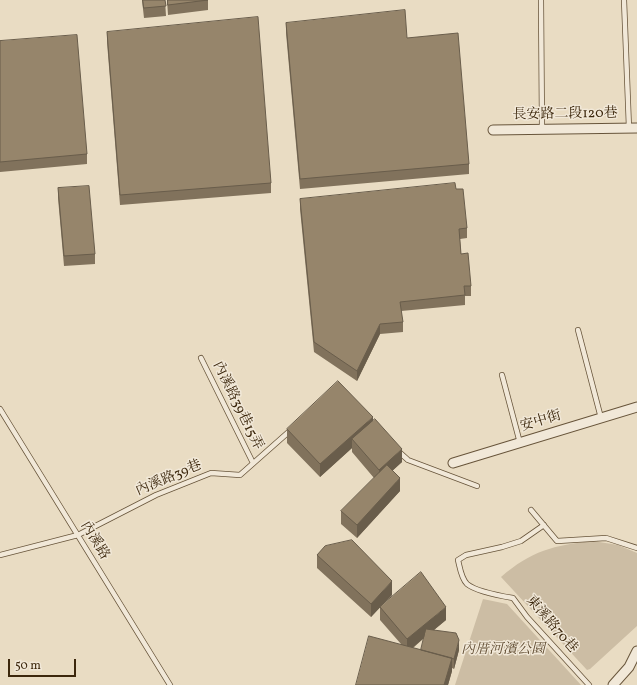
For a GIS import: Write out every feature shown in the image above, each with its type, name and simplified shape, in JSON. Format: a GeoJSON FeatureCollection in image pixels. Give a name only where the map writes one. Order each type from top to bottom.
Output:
{"type":"FeatureCollection","features":[{"type":"Feature","properties":{"kind":"street","name":"長安路二段120巷"},"geometry":{"type":"LineString","coordinates":[[493,130],[633,128]]}},
{"type":"Feature","properties":{"kind":"street","name":"安中街"},"geometry":{"type":"LineString","coordinates":[[453,463],[637,407]]}},
{"type":"Feature","properties":{"kind":"street"},"geometry":{"type":"LineString","coordinates":[[613,685],[629,667],[637,651]]}},
{"type":"Feature","properties":{"kind":"lane"},"geometry":{"type":"LineString","coordinates":[[541,0],[542,129]]}},
{"type":"Feature","properties":{"kind":"lane"},"geometry":{"type":"LineString","coordinates":[[624,0],[633,128]]}},
{"type":"Feature","properties":{"kind":"lane"},"geometry":{"type":"LineString","coordinates":[[578,330],[602,418]]}},
{"type":"Feature","properties":{"kind":"lane","name":"內溪路39巷15弄"},"geometry":{"type":"LineString","coordinates":[[201,358],[253,463]]}},
{"type":"Feature","properties":{"kind":"lane"},"geometry":{"type":"LineString","coordinates":[[502,375],[520,443]]}},
{"type":"Feature","properties":{"kind":"lane","name":"內溪路"},"geometry":{"type":"LineString","coordinates":[[0,409],[170,685]]}},
{"type":"Feature","properties":{"kind":"lane","name":"內溪路39巷"},"geometry":{"type":"LineString","coordinates":[[0,555],[78,535],[156,495],[212,473],[240,475],[299,423]]}},
{"type":"Feature","properties":{"kind":"lane"},"geometry":{"type":"LineString","coordinates":[[392,444],[408,460],[477,486]]}},
{"type":"Feature","properties":{"kind":"lane"},"geometry":{"type":"LineString","coordinates":[[531,510],[557,541],[606,538],[637,548]]}},
{"type":"Feature","properties":{"kind":"lane","name":"東溪路70巷"},"geometry":{"type":"LineString","coordinates":[[544,524],[521,541],[466,555],[458,560],[463,578],[468,584],[497,595],[513,598],[527,617],[589,685]]}},
{"type":"Feature","properties":{"kind":"green space"},"geometry":{"type":"Polygon","coordinates":[[[593,541],[618,545],[637,553],[637,626],[590,669],[587,670],[501,577],[533,555],[555,547],[593,541]]]}},
{"type":"Feature","properties":{"kind":"green space","name":"內厝河濱公園"},"geometry":{"type":"Polygon","coordinates":[[[483,599],[507,604],[581,685],[455,685],[483,599]]]}},
{"type":"Feature","properties":{"kind":"building"},"geometry":{"type":"Polygon","coordinates":[[[143,0],[165,0],[166,6],[144,8],[143,0]]]}},
{"type":"Feature","properties":{"kind":"building"},"geometry":{"type":"Polygon","coordinates":[[[168,0],[208,0],[168,5],[168,0]]]}},
{"type":"Feature","properties":{"kind":"building"},"geometry":{"type":"Polygon","coordinates":[[[405,10],[407,38],[458,33],[469,164],[300,179],[286,23],[405,10]]]}},
{"type":"Feature","properties":{"kind":"building"},"geometry":{"type":"Polygon","coordinates":[[[258,17],[271,183],[120,195],[107,32],[258,17]]]}},
{"type":"Feature","properties":{"kind":"building"},"geometry":{"type":"Polygon","coordinates":[[[77,35],[87,154],[0,162],[0,41],[77,35]]]}},
{"type":"Feature","properties":{"kind":"building"},"geometry":{"type":"Polygon","coordinates":[[[455,183],[456,189],[463,189],[467,228],[459,229],[461,254],[468,253],[471,286],[464,286],[465,295],[400,302],[403,322],[380,324],[357,371],[314,342],[300,199],[455,183]]]}},
{"type":"Feature","properties":{"kind":"building"},"geometry":{"type":"Polygon","coordinates":[[[89,186],[95,254],[64,256],[58,188],[89,186]]]}},
{"type":"Feature","properties":{"kind":"building"},"geometry":{"type":"Polygon","coordinates":[[[338,381],[373,417],[320,464],[287,429],[338,381]]]}},
{"type":"Feature","properties":{"kind":"building"},"geometry":{"type":"Polygon","coordinates":[[[375,419],[402,449],[379,470],[352,439],[375,419]]]}},
{"type":"Feature","properties":{"kind":"building"},"geometry":{"type":"Polygon","coordinates":[[[387,465],[400,478],[357,525],[341,511],[387,465]]]}},
{"type":"Feature","properties":{"kind":"building"},"geometry":{"type":"Polygon","coordinates":[[[352,540],[392,581],[371,604],[317,555],[325,546],[352,540]]]}},
{"type":"Feature","properties":{"kind":"building"},"geometry":{"type":"Polygon","coordinates":[[[421,572],[446,607],[407,639],[380,607],[421,572]]]}},
{"type":"Feature","properties":{"kind":"building"},"geometry":{"type":"Polygon","coordinates":[[[426,629],[456,633],[459,640],[454,659],[421,650],[426,629]]]}},
{"type":"Feature","properties":{"kind":"building"},"geometry":{"type":"Polygon","coordinates":[[[369,636],[452,658],[444,685],[356,685],[369,636]]]}}]}
